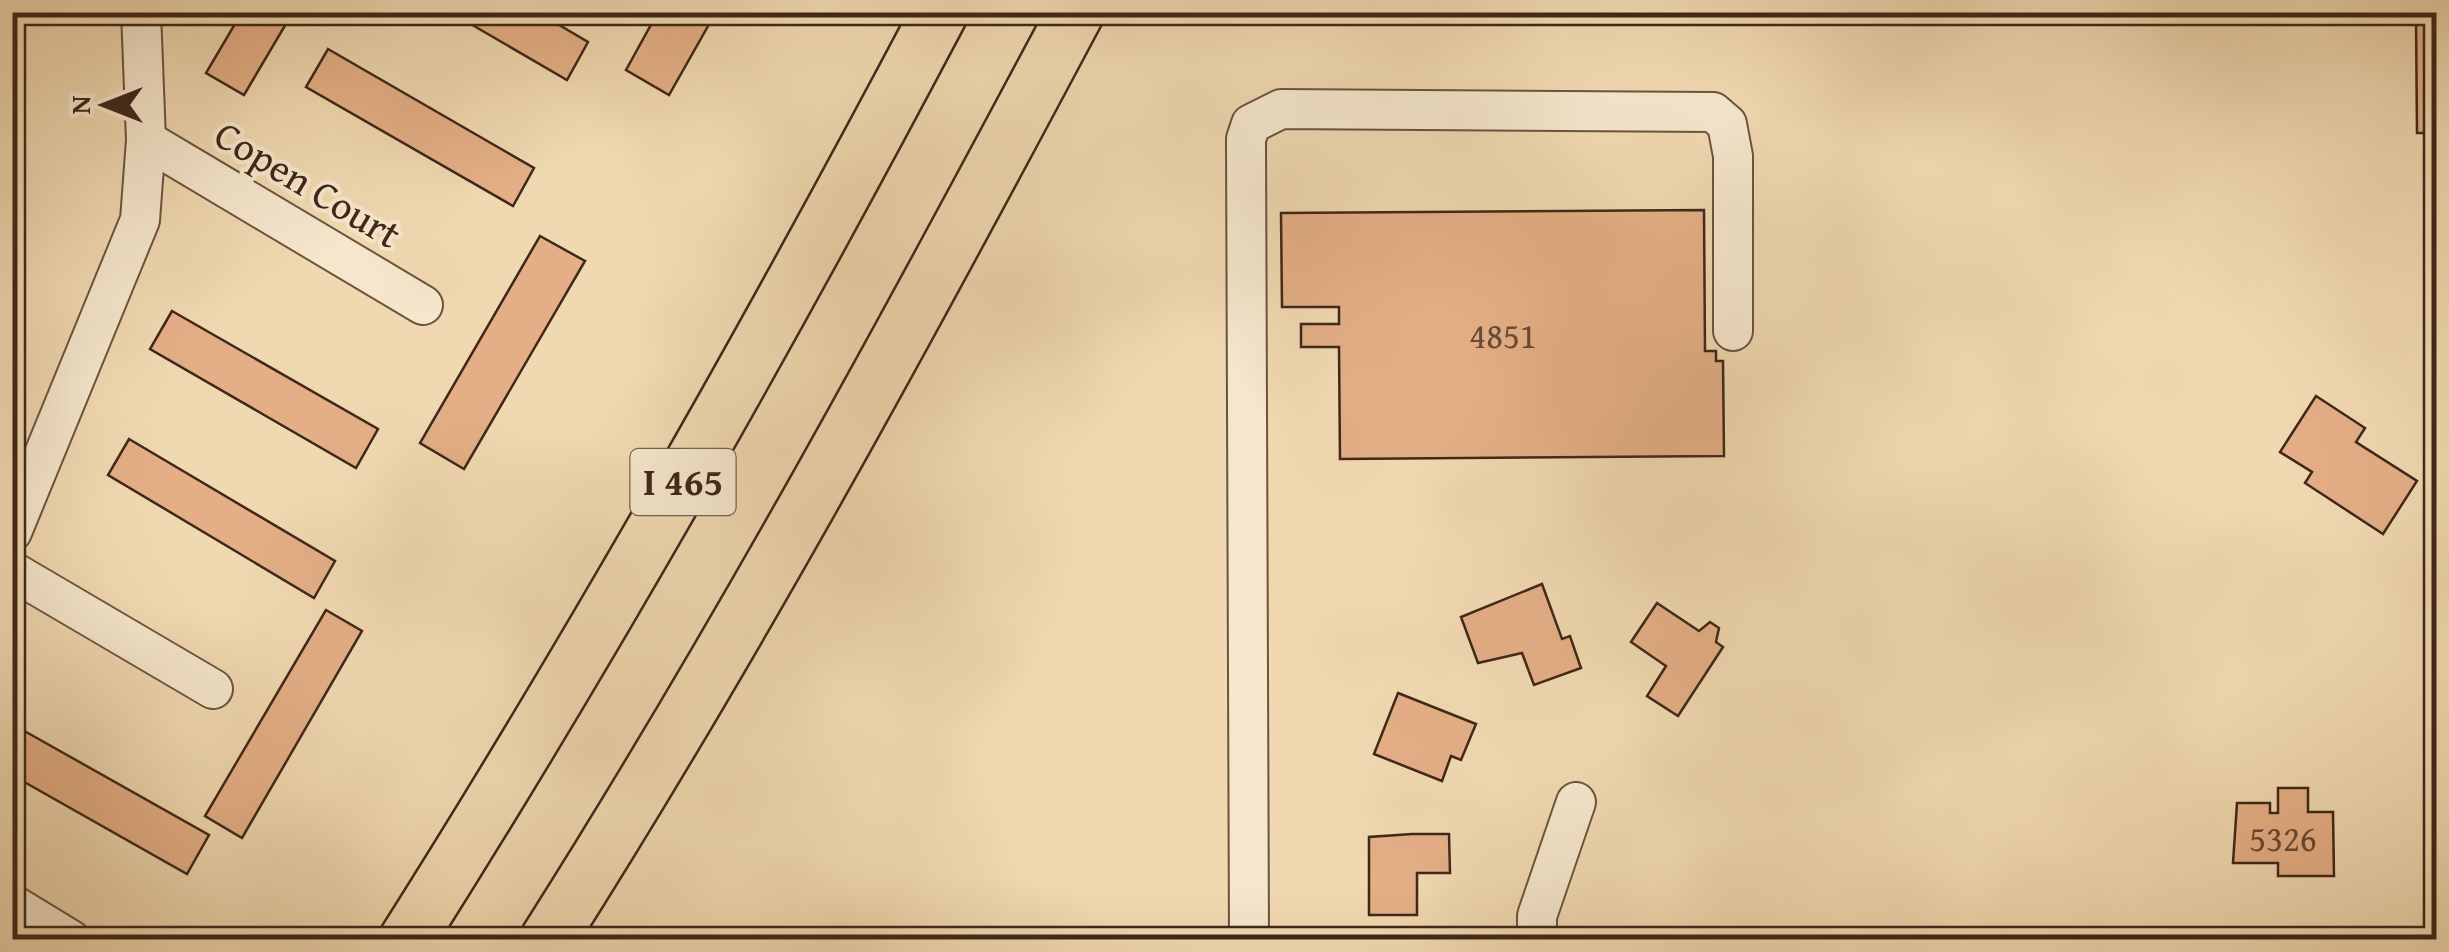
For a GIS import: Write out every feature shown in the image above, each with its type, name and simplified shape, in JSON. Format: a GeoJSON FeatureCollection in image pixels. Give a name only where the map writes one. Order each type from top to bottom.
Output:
{"type":"FeatureCollection","features":[{"type":"Feature","properties":{"kind":"highway","name":"I 465"},"geometry":{"type":"LineString","coordinates":[[407,940],[617,597],[773,326],[940,12]]}},
{"type":"Feature","properties":{"kind":"highway","name":"I 465"},"geometry":{"type":"LineString","coordinates":[[548,940],[717,660],[875,386],[1076,12]]}},
{"type":"Feature","properties":{"kind":"street"},"geometry":{"type":"LineString","coordinates":[[12,532],[136,234],[146,140],[141,12]]}},
{"type":"Feature","properties":{"kind":"street"},"geometry":{"type":"LineString","coordinates":[[1249,940],[1246,139],[1257,119],[1281,109],[1713,112],[1727,124],[1733,156],[1733,331]]}},
{"type":"Feature","properties":{"kind":"street","name":"Copen Court"},"geometry":{"type":"LineString","coordinates":[[146,140],[423,306]]}},
{"type":"Feature","properties":{"kind":"street"},"geometry":{"type":"LineString","coordinates":[[12,572],[213,689]]}},
{"type":"Feature","properties":{"kind":"street"},"geometry":{"type":"LineString","coordinates":[[1537,940],[1537,916],[1576,802]]}},
{"type":"Feature","properties":{"kind":"street"},"geometry":{"type":"LineString","coordinates":[[12,904],[71,940]]}},
{"type":"Feature","properties":{"kind":"building"},"geometry":{"type":"Polygon","coordinates":[[[242,12],[293,12],[244,95],[206,73],[242,12]]]}},
{"type":"Feature","properties":{"kind":"building"},"geometry":{"type":"Polygon","coordinates":[[[450,12],[537,12],[588,42],[567,80],[450,12]]]}},
{"type":"Feature","properties":{"kind":"building"},"geometry":{"type":"Polygon","coordinates":[[[658,12],[716,12],[669,95],[626,70],[658,12]]]}},
{"type":"Feature","properties":{"kind":"building"},"geometry":{"type":"Polygon","coordinates":[[[2416,19],[2436,19],[2436,152],[2429,152],[2427,133],[2417,133],[2416,19]]]}},
{"type":"Feature","properties":{"kind":"building"},"geometry":{"type":"Polygon","coordinates":[[[328,49],[534,168],[513,206],[306,87],[328,49]]]}},
{"type":"Feature","properties":{"kind":"building"},"geometry":{"type":"Polygon","coordinates":[[[1704,210],[1705,351],[1716,351],[1716,361],[1723,361],[1724,456],[1340,459],[1339,347],[1301,347],[1301,324],[1339,324],[1339,307],[1282,307],[1281,213],[1704,210]]]}},
{"type":"Feature","properties":{"kind":"building"},"geometry":{"type":"Polygon","coordinates":[[[540,236],[585,261],[464,469],[420,443],[540,236]]]}},
{"type":"Feature","properties":{"kind":"building"},"geometry":{"type":"Polygon","coordinates":[[[172,311],[378,429],[356,468],[150,349],[172,311]]]}},
{"type":"Feature","properties":{"kind":"building"},"geometry":{"type":"Polygon","coordinates":[[[2316,396],[2365,428],[2356,442],[2417,481],[2383,534],[2305,483],[2312,472],[2280,452],[2316,396]]]}},
{"type":"Feature","properties":{"kind":"building"},"geometry":{"type":"Polygon","coordinates":[[[129,439],[335,561],[314,598],[108,475],[129,439]]]}},
{"type":"Feature","properties":{"kind":"building"},"geometry":{"type":"Polygon","coordinates":[[[1542,584],[1562,639],[1570,636],[1581,668],[1534,685],[1522,653],[1478,663],[1461,617],[1542,584]]]}},
{"type":"Feature","properties":{"kind":"building"},"geometry":{"type":"Polygon","coordinates":[[[1657,603],[1699,631],[1710,622],[1719,628],[1716,642],[1723,647],[1678,716],[1647,696],[1666,666],[1631,642],[1657,603]]]}},
{"type":"Feature","properties":{"kind":"building"},"geometry":{"type":"Polygon","coordinates":[[[326,610],[362,631],[242,838],[205,816],[326,610]]]}},
{"type":"Feature","properties":{"kind":"building"},"geometry":{"type":"Polygon","coordinates":[[[1398,693],[1476,724],[1461,760],[1451,756],[1442,781],[1374,754],[1398,693]]]}},
{"type":"Feature","properties":{"kind":"building"},"geometry":{"type":"Polygon","coordinates":[[[12,724],[209,835],[187,874],[12,775],[12,724]]]}},
{"type":"Feature","properties":{"kind":"building"},"geometry":{"type":"Polygon","coordinates":[[[2278,788],[2308,788],[2308,812],[2333,812],[2334,876],[2278,876],[2278,863],[2233,863],[2237,803],[2270,803],[2270,813],[2278,813],[2278,788]]]}},
{"type":"Feature","properties":{"kind":"building"},"geometry":{"type":"Polygon","coordinates":[[[1449,834],[1450,873],[1417,873],[1417,915],[1369,915],[1369,837],[1449,834]]]}}]}
